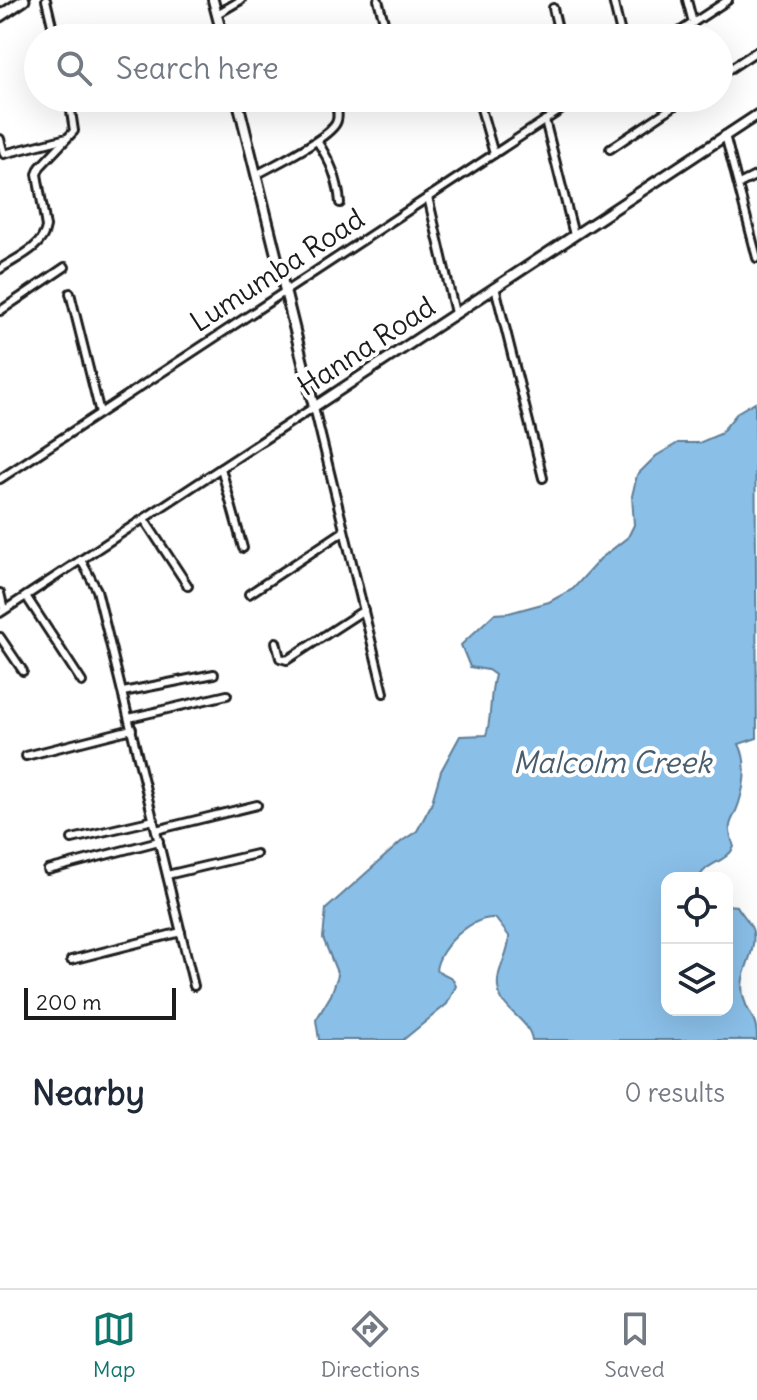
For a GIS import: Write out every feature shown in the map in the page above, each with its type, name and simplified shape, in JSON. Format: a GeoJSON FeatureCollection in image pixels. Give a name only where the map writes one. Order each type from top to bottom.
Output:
{"type":"FeatureCollection","features":[{"type":"Feature","properties":{"kind":"main road"},"geometry":{"type":"LineString","coordinates":[[0,16],[24,0]]}},
{"type":"Feature","properties":{"kind":"street"},"geometry":{"type":"LineString","coordinates":[[46,0],[52,24]]}},
{"type":"Feature","properties":{"kind":"street"},"geometry":{"type":"LineString","coordinates":[[213,0],[220,24]]}},
{"type":"Feature","properties":{"kind":"street"},"geometry":{"type":"LineString","coordinates":[[217,14],[241,0]]}},
{"type":"Feature","properties":{"kind":"street"},"geometry":{"type":"LineString","coordinates":[[378,0],[385,24]]}},
{"type":"Feature","properties":{"kind":"street"},"geometry":{"type":"LineString","coordinates":[[613,0],[619,24]]}},
{"type":"Feature","properties":{"kind":"street"},"geometry":{"type":"LineString","coordinates":[[687,0],[693,23],[728,0]]}},
{"type":"Feature","properties":{"kind":"street"},"geometry":{"type":"LineString","coordinates":[[553,8],[557,24]]}},
{"type":"Feature","properties":{"kind":"street"},"geometry":{"type":"LineString","coordinates":[[733,67],[757,51]]}},
{"type":"Feature","properties":{"kind":"street"},"geometry":{"type":"LineString","coordinates":[[0,269],[43,238],[46,227],[37,174],[69,137],[75,125],[72,112]]}},
{"type":"Feature","properties":{"kind":"street"},"geometry":{"type":"LineString","coordinates":[[240,112],[384,693]]}},
{"type":"Feature","properties":{"kind":"street"},"geometry":{"type":"LineString","coordinates":[[256,175],[317,141],[336,125],[338,112]]}},
{"type":"Feature","properties":{"kind":"street"},"geometry":{"type":"LineString","coordinates":[[482,112],[494,154]]}},
{"type":"Feature","properties":{"kind":"street","name":"Lumumba Road"},"geometry":{"type":"LineString","coordinates":[[0,479],[557,112]]}},
{"type":"Feature","properties":{"kind":"street"},"geometry":{"type":"LineString","coordinates":[[610,149],[661,112]]}},
{"type":"Feature","properties":{"kind":"street","name":"Hanna Road"},"geometry":{"type":"LineString","coordinates":[[2,612],[757,115]]}},
{"type":"Feature","properties":{"kind":"street"},"geometry":{"type":"LineString","coordinates":[[545,120],[574,235]]}},
{"type":"Feature","properties":{"kind":"street"},"geometry":{"type":"LineString","coordinates":[[725,135],[757,258]]}},
{"type":"Feature","properties":{"kind":"street"},"geometry":{"type":"LineString","coordinates":[[0,139],[4,154],[69,137]]}},
{"type":"Feature","properties":{"kind":"street"},"geometry":{"type":"LineString","coordinates":[[317,141],[332,165],[339,184],[340,203]]}},
{"type":"Feature","properties":{"kind":"street"},"geometry":{"type":"LineString","coordinates":[[739,184],[757,175]]}},
{"type":"Feature","properties":{"kind":"street"},"geometry":{"type":"LineString","coordinates":[[428,197],[455,313]]}},
{"type":"Feature","properties":{"kind":"street"},"geometry":{"type":"LineString","coordinates":[[0,311],[65,267]]}},
{"type":"Feature","properties":{"kind":"street"},"geometry":{"type":"LineString","coordinates":[[495,287],[543,478]]}},
{"type":"Feature","properties":{"kind":"street"},"geometry":{"type":"LineString","coordinates":[[70,293],[100,413]]}},
{"type":"Feature","properties":{"kind":"street"},"geometry":{"type":"LineString","coordinates":[[221,468],[243,548]]}},
{"type":"Feature","properties":{"kind":"street"},"geometry":{"type":"LineString","coordinates":[[144,519],[188,586]]}},
{"type":"Feature","properties":{"kind":"street"},"geometry":{"type":"LineString","coordinates":[[249,594],[344,531]]}},
{"type":"Feature","properties":{"kind":"street"},"geometry":{"type":"LineString","coordinates":[[81,560],[96,585],[194,986]]}},
{"type":"Feature","properties":{"kind":"street"},"geometry":{"type":"LineString","coordinates":[[0,593],[2,612]]}},
{"type":"Feature","properties":{"kind":"street"},"geometry":{"type":"LineString","coordinates":[[26,596],[82,682]]}},
{"type":"Feature","properties":{"kind":"street"},"geometry":{"type":"LineString","coordinates":[[276,642],[279,657],[287,660],[364,610]]}},
{"type":"Feature","properties":{"kind":"street"},"geometry":{"type":"LineString","coordinates":[[0,637],[23,671]]}},
{"type":"Feature","properties":{"kind":"street"},"geometry":{"type":"LineString","coordinates":[[123,692],[214,674]]}},
{"type":"Feature","properties":{"kind":"street"},"geometry":{"type":"LineString","coordinates":[[129,718],[227,695]]}},
{"type":"Feature","properties":{"kind":"street"},"geometry":{"type":"LineString","coordinates":[[26,756],[132,729]]}},
{"type":"Feature","properties":{"kind":"street"},"geometry":{"type":"LineString","coordinates":[[156,830],[257,805]]}},
{"type":"Feature","properties":{"kind":"street"},"geometry":{"type":"LineString","coordinates":[[72,839],[154,820]]}},
{"type":"Feature","properties":{"kind":"street"},"geometry":{"type":"LineString","coordinates":[[48,870],[159,841]]}},
{"type":"Feature","properties":{"kind":"street"},"geometry":{"type":"LineString","coordinates":[[167,875],[256,854]]}},
{"type":"Feature","properties":{"kind":"street"},"geometry":{"type":"LineString","coordinates":[[71,960],[181,932]]}},
{"type":"Feature","properties":{"kind":"water","name":"Malcolm Creek"},"geometry":{"type":"Polygon","coordinates":[[[755,402],[757,738],[739,744],[745,773],[741,796],[730,823],[734,847],[703,872],[661,872],[661,1016],[733,1016],[733,906],[737,906],[753,932],[742,990],[756,1026],[757,1040],[532,1040],[526,1026],[500,995],[498,980],[509,936],[495,918],[476,922],[449,943],[436,970],[452,978],[456,986],[447,1004],[403,1040],[319,1040],[316,1020],[331,995],[338,975],[323,938],[326,909],[417,831],[431,805],[441,771],[460,736],[486,735],[495,675],[488,670],[470,667],[461,645],[494,614],[549,602],[573,589],[600,559],[628,537],[634,525],[632,496],[637,475],[656,456],[678,443],[699,443],[720,434],[738,412],[755,402]]]}}]}
